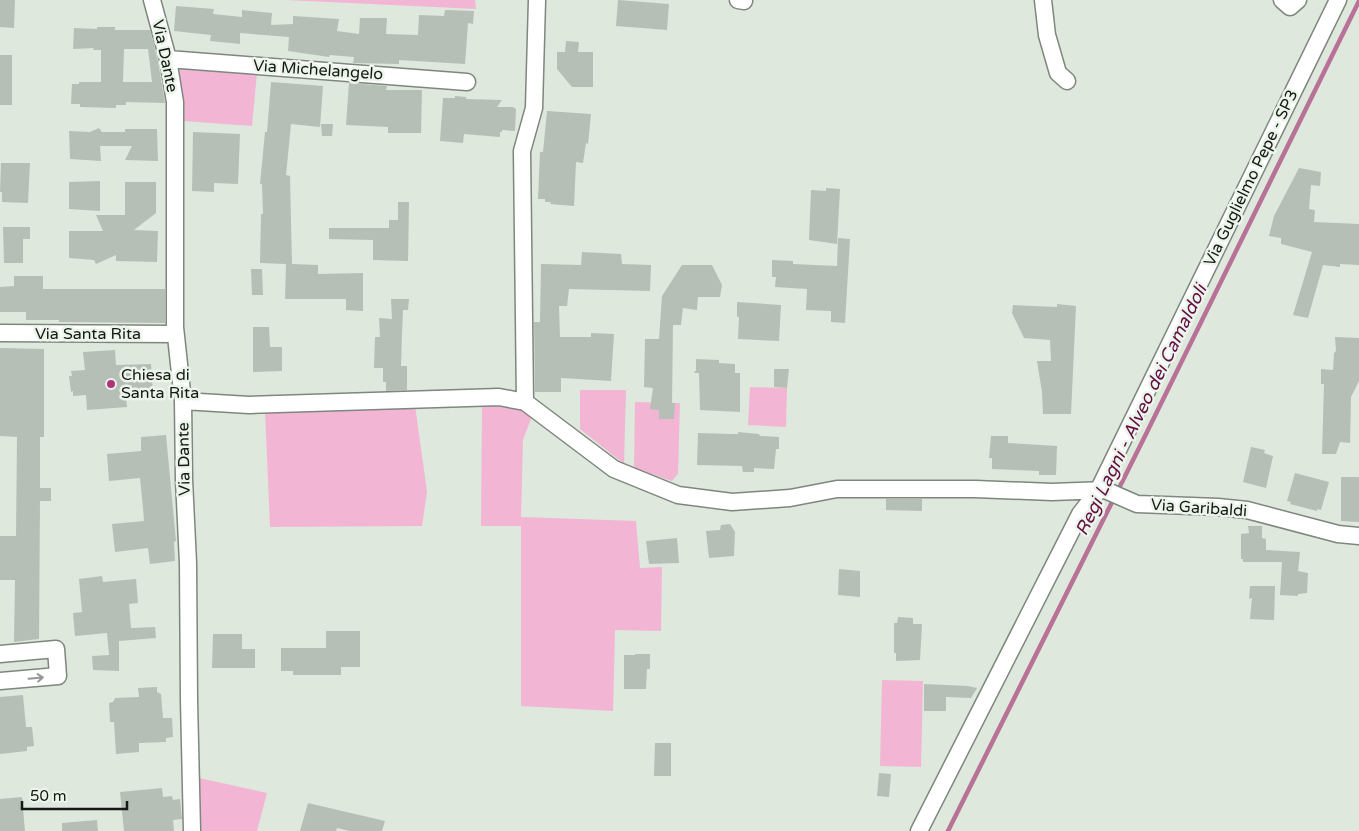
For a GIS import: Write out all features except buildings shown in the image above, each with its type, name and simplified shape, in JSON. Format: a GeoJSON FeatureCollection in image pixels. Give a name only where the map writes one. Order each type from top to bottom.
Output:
{"type":"FeatureCollection","features":[{"type":"Feature","properties":{"kind":"street","name":"Via Dante"},"geometry":{"type":"LineString","coordinates":[[152,0],[168,59],[175,102],[175,334],[183,401],[188,563],[192,831]]}},
{"type":"Feature","properties":{"kind":"street"},"geometry":{"type":"LineString","coordinates":[[525,402],[522,151],[534,108],[537,0]]}},
{"type":"Feature","properties":{"kind":"street"},"geometry":{"type":"LineString","coordinates":[[738,0],[744,0]]}},
{"type":"Feature","properties":{"kind":"street"},"geometry":{"type":"LineString","coordinates":[[1043,0],[1047,35],[1058,73],[1067,81]]}},
{"type":"Feature","properties":{"kind":"street"},"geometry":{"type":"LineString","coordinates":[[1282,0],[1290,7],[1298,0]]}},
{"type":"Feature","properties":{"kind":"street","name":"Via Guglielmo Pepe - SP3"},"geometry":{"type":"LineString","coordinates":[[919,831],[1080,514],[1102,490],[1338,0]]}},
{"type":"Feature","properties":{"kind":"street","name":"Via Michelangelo"},"geometry":{"type":"LineString","coordinates":[[168,59],[467,82]]}},
{"type":"Feature","properties":{"kind":"street","name":"Via Santa Rita"},"geometry":{"type":"LineString","coordinates":[[0,334],[175,334]]}},
{"type":"Feature","properties":{"kind":"street"},"geometry":{"type":"LineString","coordinates":[[183,401],[249,405],[499,397],[525,402],[614,468],[684,496],[732,502],[790,498],[837,489],[975,489],[1052,492],[1102,490]]}},
{"type":"Feature","properties":{"kind":"street","name":"Via Garibaldi"},"geometry":{"type":"LineString","coordinates":[[1102,490],[1137,504],[1247,510],[1338,534],[1359,536]]}},
{"type":"Feature","properties":{"kind":"street"},"geometry":{"type":"LineString","coordinates":[[0,654],[56,649],[58,676],[0,681]]}},
{"type":"Feature","properties":{"kind":"shaded area"},"geometry":{"type":"Polygon","coordinates":[[[286,0],[475,0],[476,9],[286,0]]]}},
{"type":"Feature","properties":{"kind":"shaded area"},"geometry":{"type":"Polygon","coordinates":[[[176,67],[257,73],[252,126],[183,121],[176,67]]]}},
{"type":"Feature","properties":{"kind":"shaded area"},"geometry":{"type":"Polygon","coordinates":[[[750,387],[787,388],[786,427],[748,425],[750,387]]]}},
{"type":"Feature","properties":{"kind":"shaded area"},"geometry":{"type":"Polygon","coordinates":[[[580,390],[626,390],[624,464],[580,429],[580,390]]]}},
{"type":"Feature","properties":{"kind":"shaded area"},"geometry":{"type":"Polygon","coordinates":[[[635,402],[680,403],[678,474],[672,481],[634,468],[635,402]]]}},
{"type":"Feature","properties":{"kind":"shaded area"},"geometry":{"type":"Polygon","coordinates":[[[415,405],[427,492],[422,526],[270,527],[265,411],[415,405]]]}},
{"type":"Feature","properties":{"kind":"shaded area"},"geometry":{"type":"Polygon","coordinates":[[[482,405],[517,407],[532,416],[523,440],[521,517],[636,521],[640,568],[662,567],[661,631],[615,630],[613,711],[521,706],[521,526],[481,526],[482,405]]]}},
{"type":"Feature","properties":{"kind":"shaded area"},"geometry":{"type":"Polygon","coordinates":[[[882,680],[923,681],[921,767],[880,766],[882,680]]]}},
{"type":"Feature","properties":{"kind":"shaded area"},"geometry":{"type":"Polygon","coordinates":[[[199,778],[267,793],[257,831],[200,831],[199,778]]]}},
{"type":"Feature","properties":{"kind":"waterway","name":"Regi Lagni - Alveo dei Camaldoli"},"geometry":{"type":"LineString","coordinates":[[948,831],[1359,1]]}},
{"type":"Feature","properties":{"kind":"place","name":"Chiesa di Santa Rita"},"geometry":{"type":"Point","coordinates":[111,384]}}]}
